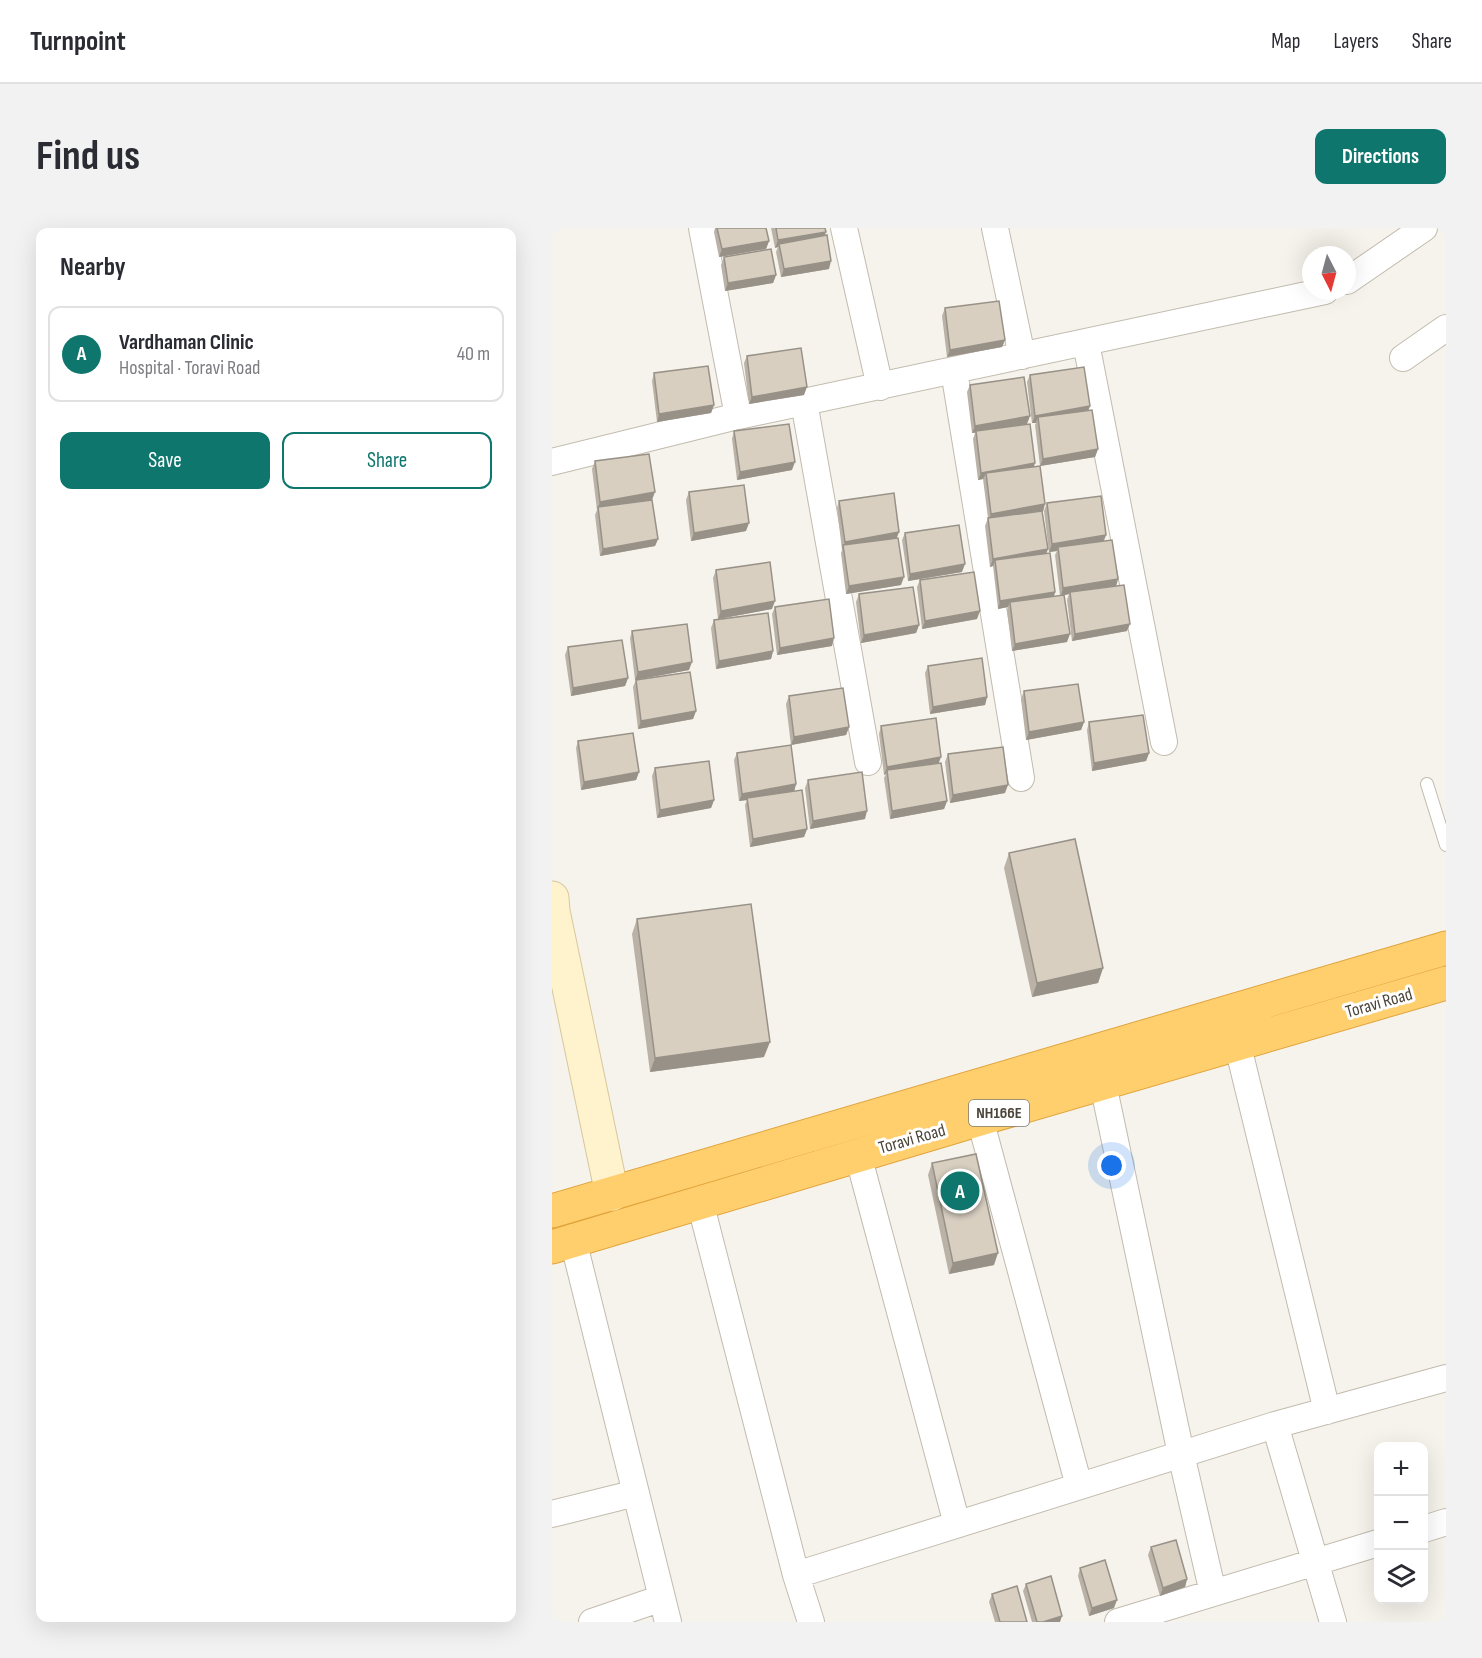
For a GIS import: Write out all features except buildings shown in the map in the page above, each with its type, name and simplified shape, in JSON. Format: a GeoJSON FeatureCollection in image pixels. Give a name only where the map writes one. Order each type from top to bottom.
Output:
{"type":"FeatureCollection","features":[{"type":"Feature","properties":{"kind":"highway","name":"Toravi Road"},"geometry":{"type":"LineString","coordinates":[[552,1211],[1446,948]]}},
{"type":"Feature","properties":{"kind":"highway","name":"Toravi Road"},"geometry":{"type":"LineString","coordinates":[[563,1243],[1446,983]]}},
{"type":"Feature","properties":{"kind":"street"},"geometry":{"type":"LineString","coordinates":[[702,228],[738,416]]}},
{"type":"Feature","properties":{"kind":"street"},"geometry":{"type":"LineString","coordinates":[[844,228],[879,387]]}},
{"type":"Feature","properties":{"kind":"street"},"geometry":{"type":"LineString","coordinates":[[995,228],[1022,356]]}},
{"type":"Feature","properties":{"kind":"street"},"geometry":{"type":"LineString","coordinates":[[1356,274],[1424,228]]}},
{"type":"Feature","properties":{"kind":"street"},"geometry":{"type":"LineString","coordinates":[[552,462],[738,416],[1302,296]]}},
{"type":"Feature","properties":{"kind":"street"},"geometry":{"type":"LineString","coordinates":[[1403,358],[1446,328]]}},
{"type":"Feature","properties":{"kind":"street"},"geometry":{"type":"LineString","coordinates":[[1086,343],[1164,742]]}},
{"type":"Feature","properties":{"kind":"street"},"geometry":{"type":"LineString","coordinates":[[954,371],[1021,778]]}},
{"type":"Feature","properties":{"kind":"street"},"geometry":{"type":"LineString","coordinates":[[804,402],[868,762]]}},
{"type":"Feature","properties":{"kind":"street"},"geometry":{"type":"LineString","coordinates":[[552,898],[552,911],[612,1194]]}},
{"type":"Feature","properties":{"kind":"street"},"geometry":{"type":"LineString","coordinates":[[1229,1012],[1327,1411]]}},
{"type":"Feature","properties":{"kind":"street"},"geometry":{"type":"LineString","coordinates":[[1103,1084],[1180,1454],[1213,1593]]}},
{"type":"Feature","properties":{"kind":"street"},"geometry":{"type":"LineString","coordinates":[[980,1119],[1078,1486]]}},
{"type":"Feature","properties":{"kind":"street"},"geometry":{"type":"LineString","coordinates":[[858,1155],[957,1524]]}},
{"type":"Feature","properties":{"kind":"street"},"geometry":{"type":"LineString","coordinates":[[700,1202],[796,1575],[811,1622]]}},
{"type":"Feature","properties":{"kind":"street"},"geometry":{"type":"LineString","coordinates":[[563,1243],[636,1493],[665,1610],[592,1622]]}},
{"type":"Feature","properties":{"kind":"street"},"geometry":{"type":"LineString","coordinates":[[796,1575],[1275,1425],[1446,1378]]}},
{"type":"Feature","properties":{"kind":"street"},"geometry":{"type":"LineString","coordinates":[[1275,1425],[1333,1622]]}},
{"type":"Feature","properties":{"kind":"street"},"geometry":{"type":"LineString","coordinates":[[552,1515],[636,1493]]}},
{"type":"Feature","properties":{"kind":"street"},"geometry":{"type":"LineString","coordinates":[[1428,1528],[1446,1522]]}},
{"type":"Feature","properties":{"kind":"street"},"geometry":{"type":"LineString","coordinates":[[1118,1622],[1374,1544]]}},
{"type":"Feature","properties":{"kind":"lane"},"geometry":{"type":"LineString","coordinates":[[1427,784],[1446,845]]}},
{"type":"Feature","properties":{"kind":"place","name":"Vardhaman Clinic"},"geometry":{"type":"Point","coordinates":[960,1191]}}]}
